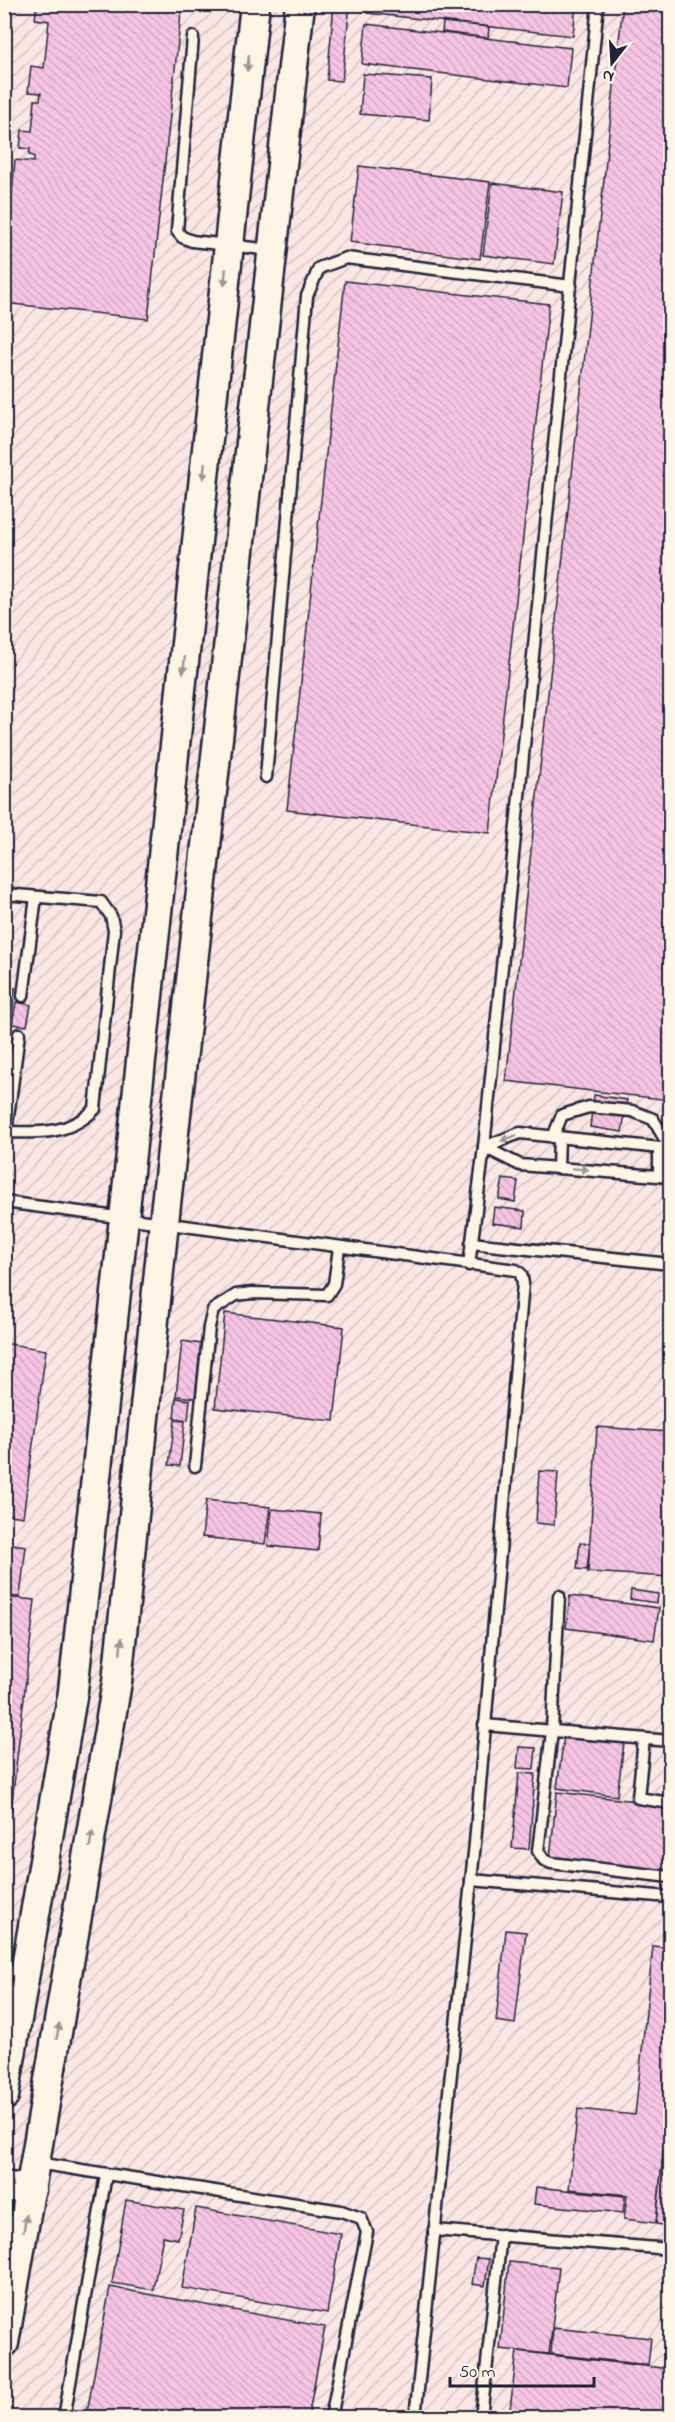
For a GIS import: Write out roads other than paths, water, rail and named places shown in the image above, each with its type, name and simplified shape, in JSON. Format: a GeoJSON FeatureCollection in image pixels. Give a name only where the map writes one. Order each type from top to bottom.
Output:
{"type":"FeatureCollection","features":[{"type":"Feature","properties":{"kind":"street"},"geometry":{"type":"LineString","coordinates":[[4,2096],[15,1973],[73,1691],[255,4]]}},
{"type":"Feature","properties":{"kind":"street"},"geometry":{"type":"LineString","coordinates":[[4,2343],[18,2188],[35,2163],[117,1682],[164,1222],[300,4]]}},
{"type":"Feature","properties":{"kind":"lane"},"geometry":{"type":"LineString","coordinates":[[469,1265],[484,1147],[572,286],[598,4]]}},
{"type":"Feature","properties":{"kind":"lane"},"geometry":{"type":"LineString","coordinates":[[193,37],[177,231],[182,237],[192,241],[272,250]]}},
{"type":"Feature","properties":{"kind":"lane"},"geometry":{"type":"LineString","coordinates":[[266,777],[307,296],[319,268],[346,258],[572,286]]}},
{"type":"Feature","properties":{"kind":"lane"},"geometry":{"type":"LineString","coordinates":[[4,894],[101,902],[111,916],[114,930],[95,1109],[82,1122],[57,1131],[5,1132],[19,1034]]}},
{"type":"Feature","properties":{"kind":"lane"},"geometry":{"type":"LineString","coordinates":[[23,996],[36,897]]}},
{"type":"Feature","properties":{"kind":"lane"},"geometry":{"type":"LineString","coordinates":[[558,1167],[556,1137],[562,1115],[589,1107],[632,1111],[653,1119],[667,1148],[659,1176]]}},
{"type":"Feature","properties":{"kind":"lane"},"geometry":{"type":"LineString","coordinates":[[484,1147],[520,1133],[667,1148]]}},
{"type":"Feature","properties":{"kind":"lane"},"geometry":{"type":"LineString","coordinates":[[484,1147],[520,1165],[670,1177]]}},
{"type":"Feature","properties":{"kind":"lane"},"geometry":{"type":"LineString","coordinates":[[4,1202],[516,1270],[521,1274],[523,1282],[471,1880],[415,2418]]}},
{"type":"Feature","properties":{"kind":"lane"},"geometry":{"type":"LineString","coordinates":[[471,1243],[670,1264]]}},
{"type":"Feature","properties":{"kind":"lane"},"geometry":{"type":"LineString","coordinates":[[195,1466],[209,1327],[213,1310],[236,1296],[252,1293],[327,1295],[334,1284],[339,1248]]}},
{"type":"Feature","properties":{"kind":"lane"},"geometry":{"type":"LineString","coordinates":[[559,1596],[552,1731],[538,1851],[551,1863],[670,1877]]}},
{"type":"Feature","properties":{"kind":"lane"},"geometry":{"type":"LineString","coordinates":[[484,1725],[670,1741]]}},
{"type":"Feature","properties":{"kind":"lane"},"geometry":{"type":"LineString","coordinates":[[644,1738],[638,1798],[670,1803]]}},
{"type":"Feature","properties":{"kind":"lane"},"geometry":{"type":"LineString","coordinates":[[471,1880],[669,1897],[670,1900]]}},
{"type":"Feature","properties":{"kind":"lane"},"geometry":{"type":"LineString","coordinates":[[35,2163],[341,2211],[361,2218],[367,2232],[331,2418]]}},
{"type":"Feature","properties":{"kind":"lane"},"geometry":{"type":"LineString","coordinates":[[64,2418],[106,2175]]}},
{"type":"Feature","properties":{"kind":"lane"},"geometry":{"type":"LineString","coordinates":[[434,2230],[670,2249]]}},
{"type":"Feature","properties":{"kind":"lane"},"geometry":{"type":"LineString","coordinates":[[482,2418],[501,2235]]}}]}
